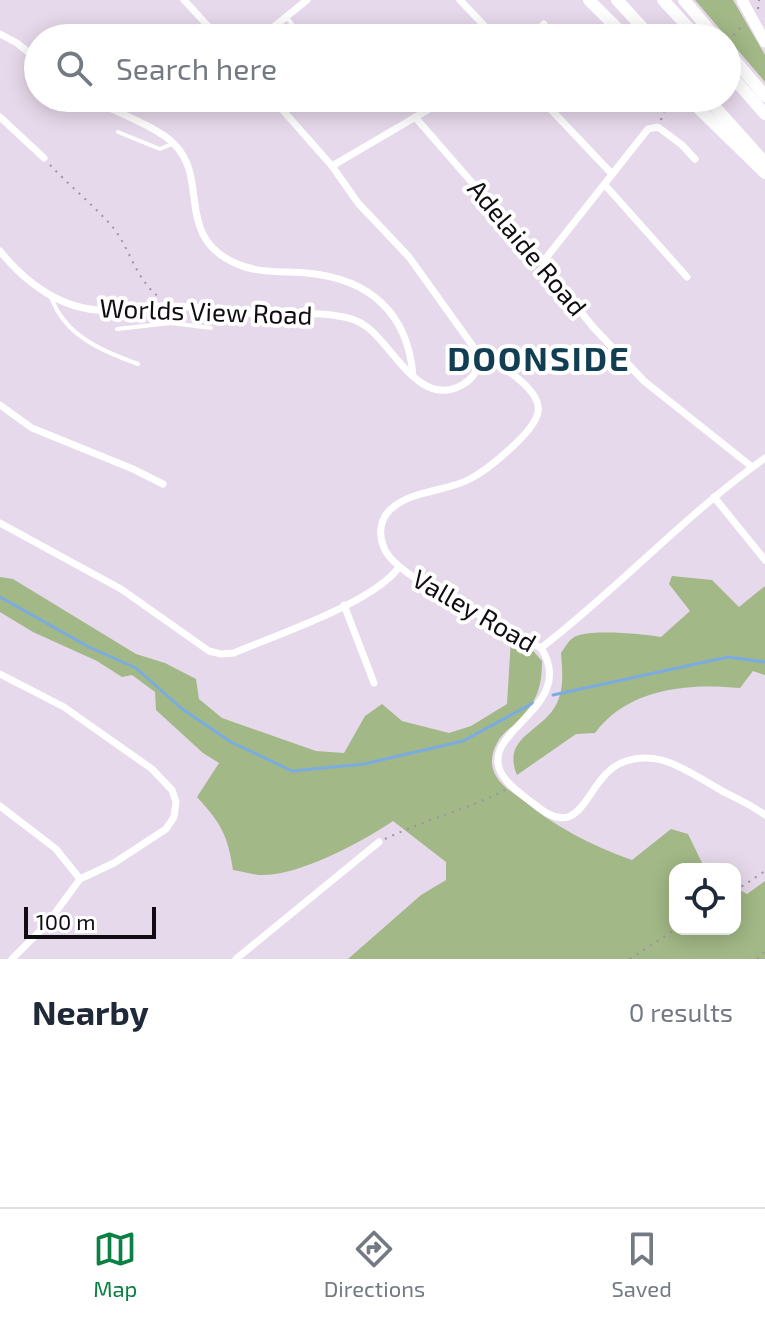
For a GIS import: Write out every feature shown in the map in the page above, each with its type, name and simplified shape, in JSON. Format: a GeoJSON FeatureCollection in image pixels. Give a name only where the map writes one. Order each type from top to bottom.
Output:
{"type":"FeatureCollection","features":[{"type":"Feature","properties":{"kind":"highway"},"geometry":{"type":"LineString","coordinates":[[589,0],[613,24]]}},
{"type":"Feature","properties":{"kind":"highway"},"geometry":{"type":"LineString","coordinates":[[617,0],[639,24]]}},
{"type":"Feature","properties":{"kind":"highway"},"geometry":{"type":"LineString","coordinates":[[663,0],[685,24]]}},
{"type":"Feature","properties":{"kind":"highway"},"geometry":{"type":"LineString","coordinates":[[684,0],[704,24]]}},
{"type":"Feature","properties":{"kind":"highway"},"geometry":{"type":"LineString","coordinates":[[741,68],[765,96]]}},
{"type":"Feature","properties":{"kind":"highway"},"geometry":{"type":"LineString","coordinates":[[741,87],[765,114]]}},
{"type":"Feature","properties":{"kind":"highway"},"geometry":{"type":"LineString","coordinates":[[702,112],[765,173]]}},
{"type":"Feature","properties":{"kind":"highway"},"geometry":{"type":"LineString","coordinates":[[719,112],[765,163]]}},
{"type":"Feature","properties":{"kind":"main road"},"geometry":{"type":"LineString","coordinates":[[742,0],[765,42]]}},
{"type":"Feature","properties":{"kind":"street"},"geometry":{"type":"LineString","coordinates":[[184,0],[206,24]]}},
{"type":"Feature","properties":{"kind":"street"},"geometry":{"type":"LineString","coordinates":[[277,24],[307,0]]}},
{"type":"Feature","properties":{"kind":"street"},"geometry":{"type":"LineString","coordinates":[[460,0],[483,24]]}},
{"type":"Feature","properties":{"kind":"street"},"geometry":{"type":"LineString","coordinates":[[0,34],[24,49]]}},
{"type":"Feature","properties":{"kind":"street"},"geometry":{"type":"LineString","coordinates":[[116,112],[174,144],[186,160],[191,174],[196,223],[219,253],[255,270],[308,273],[347,282],[377,298],[396,317],[407,338],[413,376]]}},
{"type":"Feature","properties":{"kind":"street"},"geometry":{"type":"LineString","coordinates":[[284,112],[332,166],[358,203],[432,285],[480,356]]}},
{"type":"Feature","properties":{"kind":"street"},"geometry":{"type":"LineString","coordinates":[[332,166],[424,112]]}},
{"type":"Feature","properties":{"kind":"street"},"geometry":{"type":"LineString","coordinates":[[553,112],[612,174]]}},
{"type":"Feature","properties":{"kind":"street","name":"Adelaide Road"},"geometry":{"type":"LineString","coordinates":[[415,117],[542,263],[593,327],[644,381],[752,467]]}},
{"type":"Feature","properties":{"kind":"street"},"geometry":{"type":"LineString","coordinates":[[1,119],[44,158]]}},
{"type":"Feature","properties":{"kind":"street"},"geometry":{"type":"LineString","coordinates":[[542,263],[640,136],[653,127],[658,127],[682,145],[695,159]]}},
{"type":"Feature","properties":{"kind":"street"},"geometry":{"type":"LineString","coordinates":[[605,185],[687,277]]}},
{"type":"Feature","properties":{"kind":"street","name":"Worlds View Road"},"geometry":{"type":"LineString","coordinates":[[0,251],[23,276],[73,305],[105,311],[170,306],[262,314],[337,315],[356,321],[367,327],[413,376],[440,390],[455,389],[470,380],[478,369],[480,356]]}},
{"type":"Feature","properties":{"kind":"street","name":"Valley Road"},"geometry":{"type":"LineString","coordinates":[[480,356],[506,369],[535,398],[539,413],[535,422],[486,469],[454,486],[410,497],[389,511],[381,529],[381,539],[385,551],[399,567],[541,648],[548,661],[549,673],[542,701],[509,734],[499,751],[500,771],[513,786],[549,815],[566,819],[576,814],[598,781],[615,765],[654,758],[677,766],[765,815]]}},
{"type":"Feature","properties":{"kind":"street"},"geometry":{"type":"LineString","coordinates":[[0,405],[32,428],[163,484]]}},
{"type":"Feature","properties":{"kind":"street"},"geometry":{"type":"LineString","coordinates":[[541,648],[605,595],[670,533],[765,458]]}},
{"type":"Feature","properties":{"kind":"street"},"geometry":{"type":"LineString","coordinates":[[714,497],[765,560]]}},
{"type":"Feature","properties":{"kind":"street"},"geometry":{"type":"LineString","coordinates":[[0,523],[104,579],[209,651],[221,654],[234,653],[344,605],[387,582],[399,567]]}},
{"type":"Feature","properties":{"kind":"street"},"geometry":{"type":"LineString","coordinates":[[344,605],[374,683]]}},
{"type":"Feature","properties":{"kind":"street"},"geometry":{"type":"LineString","coordinates":[[0,674],[64,707],[152,769],[172,790],[176,802],[174,817],[166,829],[126,856],[80,879],[47,924],[12,959]]}},
{"type":"Feature","properties":{"kind":"street"},"geometry":{"type":"LineString","coordinates":[[0,806],[56,849],[80,879]]}},
{"type":"Feature","properties":{"kind":"street"},"geometry":{"type":"LineString","coordinates":[[236,959],[379,842]]}},
{"type":"Feature","properties":{"kind":"lane"},"geometry":{"type":"LineString","coordinates":[[286,16],[291,24]]}},
{"type":"Feature","properties":{"kind":"lane"},"geometry":{"type":"LineString","coordinates":[[118,132],[160,149],[174,144]]}},
{"type":"Feature","properties":{"kind":"lane"},"geometry":{"type":"LineString","coordinates":[[51,295],[60,317],[81,337],[109,354],[138,364]]}},
{"type":"Feature","properties":{"kind":"lane"},"geometry":{"type":"LineString","coordinates":[[170,306],[171,323]]}},
{"type":"Feature","properties":{"kind":"lane"},"geometry":{"type":"LineString","coordinates":[[117,329],[171,323],[211,328]]}},
{"type":"Feature","properties":{"kind":"path"},"geometry":{"type":"LineString","coordinates":[[658,127],[664,112]]}},
{"type":"Feature","properties":{"kind":"path"},"geometry":{"type":"LineString","coordinates":[[44,158],[111,224],[148,289],[170,306]]}},
{"type":"Feature","properties":{"kind":"path"},"geometry":{"type":"LineString","coordinates":[[379,842],[410,827],[467,809],[513,786]]}},
{"type":"Feature","properties":{"kind":"path"},"geometry":{"type":"LineString","coordinates":[[741,887],[765,871]]}},
{"type":"Feature","properties":{"kind":"path"},"geometry":{"type":"LineString","coordinates":[[630,959],[669,934]]}},
{"type":"Feature","properties":{"kind":"path"},"geometry":{"type":"LineString","coordinates":[[757,959],[765,951]]}},
{"type":"Feature","properties":{"kind":"green space"},"geometry":{"type":"Polygon","coordinates":[[[695,0],[733,0],[765,55],[765,82],[741,54],[741,24],[715,24],[695,0]]]}},
{"type":"Feature","properties":{"kind":"green space"},"geometry":{"type":"Polygon","coordinates":[[[672,576],[712,580],[739,607],[765,586],[765,675],[753,671],[740,688],[680,688],[642,698],[624,706],[595,733],[576,734],[517,775],[513,761],[515,750],[545,719],[559,698],[561,653],[568,643],[579,635],[589,633],[661,637],[690,611],[669,584],[672,576]]]}},
{"type":"Feature","properties":{"kind":"green space"},"geometry":{"type":"Polygon","coordinates":[[[0,577],[13,579],[136,654],[165,663],[196,679],[199,699],[222,718],[316,751],[344,753],[365,716],[382,704],[402,721],[449,733],[471,726],[507,704],[511,639],[528,645],[542,661],[541,681],[532,703],[495,746],[492,765],[499,780],[559,826],[632,860],[671,829],[688,834],[702,863],[669,863],[669,935],[741,935],[741,890],[747,894],[765,881],[765,959],[348,959],[421,895],[446,880],[446,862],[393,821],[310,865],[274,874],[258,875],[233,870],[222,830],[197,797],[219,763],[203,753],[156,710],[155,692],[132,675],[122,677],[0,612],[0,577]]]}},
{"type":"Feature","properties":{"kind":"waterway"},"geometry":{"type":"LineString","coordinates":[[0,597],[89,647],[136,668],[181,708],[231,742],[292,771],[364,764],[463,741],[533,703]]}},
{"type":"Feature","properties":{"kind":"waterway"},"geometry":{"type":"LineString","coordinates":[[553,695],[728,657],[765,662]]}},
{"type":"Feature","properties":{"kind":"district","name":"DOONSIDE"},"geometry":{"type":"Point","coordinates":[539,359]}}]}
